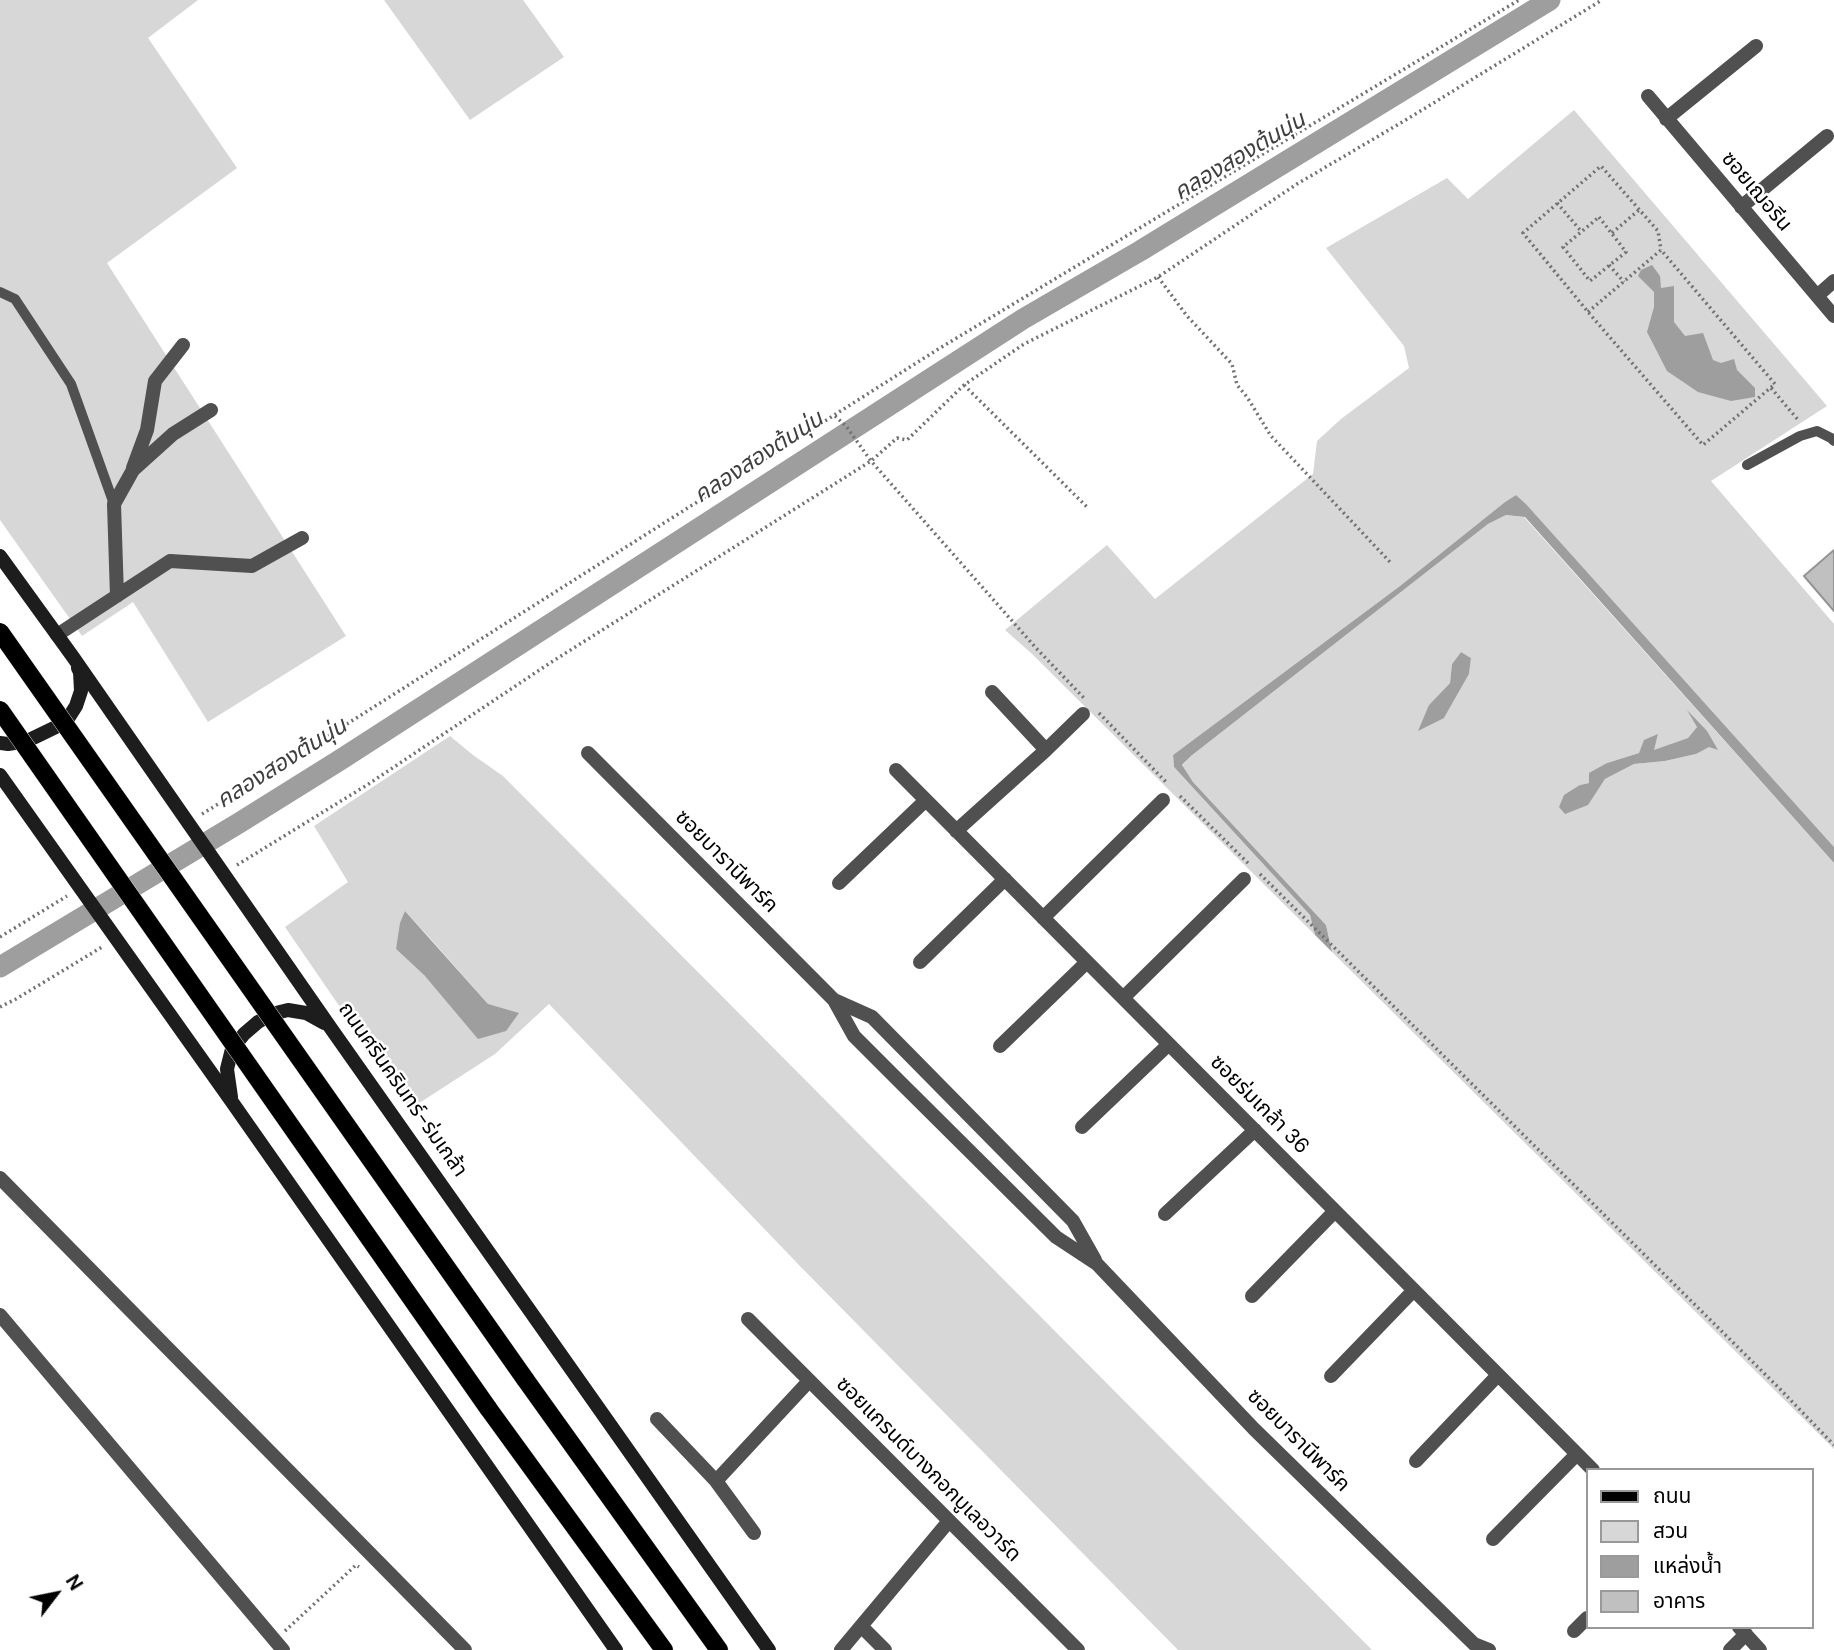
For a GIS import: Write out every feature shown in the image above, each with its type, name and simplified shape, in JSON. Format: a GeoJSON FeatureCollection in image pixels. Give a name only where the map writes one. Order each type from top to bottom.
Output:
{"type":"FeatureCollection","features":[{"type":"Feature","properties":{"kind":"main road","name":"ถนนศรีนครินทร์-ร่มเกล้า"},"geometry":{"type":"LineString","coordinates":[[0,556],[769,1650]]}},
{"type":"Feature","properties":{"kind":"main road"},"geometry":{"type":"LineString","coordinates":[[0,632],[525,1380],[719,1650]]}},
{"type":"Feature","properties":{"kind":"main road"},"geometry":{"type":"LineString","coordinates":[[0,743],[27,741],[58,726],[69,717],[81,691],[80,673],[73,657]]}},
{"type":"Feature","properties":{"kind":"main road"},"geometry":{"type":"LineString","coordinates":[[0,710],[488,1408],[664,1650]]}},
{"type":"Feature","properties":{"kind":"main road"},"geometry":{"type":"LineString","coordinates":[[0,775],[616,1650]]}},
{"type":"Feature","properties":{"kind":"main road"},"geometry":{"type":"LineString","coordinates":[[232,1102],[227,1069],[232,1049],[244,1034],[258,1023],[272,1014],[288,1010],[306,1013],[330,1027]]}},
{"type":"Feature","properties":{"kind":"street"},"geometry":{"type":"LineString","coordinates":[[1667,119],[1756,46]]}},
{"type":"Feature","properties":{"kind":"street","name":"ซอยเฌอรีน"},"geometry":{"type":"LineString","coordinates":[[1648,96],[1834,316]]}},
{"type":"Feature","properties":{"kind":"street"},"geometry":{"type":"LineString","coordinates":[[1741,207],[1827,136]]}},
{"type":"Feature","properties":{"kind":"street"},"geometry":{"type":"LineString","coordinates":[[1817,296],[1834,281]]}},
{"type":"Feature","properties":{"kind":"street"},"geometry":{"type":"LineString","coordinates":[[117,596],[114,504],[133,470],[146,430],[155,381],[183,345]]}},
{"type":"Feature","properties":{"kind":"street"},"geometry":{"type":"LineString","coordinates":[[133,470],[173,435],[211,410]]}},
{"type":"Feature","properties":{"kind":"street"},"geometry":{"type":"LineString","coordinates":[[57,635],[170,561],[252,566],[302,538]]}},
{"type":"Feature","properties":{"kind":"street"},"geometry":{"type":"LineString","coordinates":[[992,692],[1046,750]]}},
{"type":"Feature","properties":{"kind":"street"},"geometry":{"type":"LineString","coordinates":[[956,831],[1089,709]]}},
{"type":"Feature","properties":{"kind":"street","name":"ซอยบารานีพาร์ค"},"geometry":{"type":"LineString","coordinates":[[588,753],[834,1000],[854,1036],[893,1075],[1056,1237],[1097,1264],[1254,1429],[1475,1647],[1489,1650]]}},
{"type":"Feature","properties":{"kind":"street","name":"ซอยร่มเกล้า 36"},"geometry":{"type":"LineString","coordinates":[[896,770],[1591,1468]]}},
{"type":"Feature","properties":{"kind":"street"},"geometry":{"type":"LineString","coordinates":[[839,883],[926,800]]}},
{"type":"Feature","properties":{"kind":"street"},"geometry":{"type":"LineString","coordinates":[[1043,918],[1163,800]]}},
{"type":"Feature","properties":{"kind":"street"},"geometry":{"type":"LineString","coordinates":[[920,962],[1005,879]]}},
{"type":"Feature","properties":{"kind":"street"},"geometry":{"type":"LineString","coordinates":[[1123,998],[1244,879]]}},
{"type":"Feature","properties":{"kind":"street"},"geometry":{"type":"LineString","coordinates":[[1000,1046],[1087,962]]}},
{"type":"Feature","properties":{"kind":"street","name":"ซอยบารานีพาร์ค"},"geometry":{"type":"LineString","coordinates":[[834,1000],[872,1017],[882,1027],[1073,1221],[1097,1264]]}},
{"type":"Feature","properties":{"kind":"street"},"geometry":{"type":"LineString","coordinates":[[1082,1127],[1169,1044]]}},
{"type":"Feature","properties":{"kind":"street"},"geometry":{"type":"LineString","coordinates":[[1165,1214],[1255,1130]]}},
{"type":"Feature","properties":{"kind":"street"},"geometry":{"type":"LineString","coordinates":[[0,1178],[465,1650]]}},
{"type":"Feature","properties":{"kind":"street"},"geometry":{"type":"LineString","coordinates":[[1252,1296],[1335,1210]]}},
{"type":"Feature","properties":{"kind":"street"},"geometry":{"type":"LineString","coordinates":[[1331,1376],[1414,1290]]}},
{"type":"Feature","properties":{"kind":"street"},"geometry":{"type":"LineString","coordinates":[[0,1315],[279,1645]]}},
{"type":"Feature","properties":{"kind":"street","name":"ซอยแกรนด์บางกอกบูเลอวาร์ด"},"geometry":{"type":"LineString","coordinates":[[748,1319],[1077,1650]]}},
{"type":"Feature","properties":{"kind":"street"},"geometry":{"type":"LineString","coordinates":[[1416,1461],[1498,1375]]}},
{"type":"Feature","properties":{"kind":"street"},"geometry":{"type":"LineString","coordinates":[[716,1481],[809,1381]]}},
{"type":"Feature","properties":{"kind":"street"},"geometry":{"type":"LineString","coordinates":[[657,1419],[716,1481],[754,1533]]}},
{"type":"Feature","properties":{"kind":"street"},"geometry":{"type":"LineString","coordinates":[[1493,1539],[1577,1454]]}},
{"type":"Feature","properties":{"kind":"street"},"geometry":{"type":"LineString","coordinates":[[841,1650],[949,1521]]}},
{"type":"Feature","properties":{"kind":"street"},"geometry":{"type":"LineString","coordinates":[[1574,1631],[1586,1619]]}},
{"type":"Feature","properties":{"kind":"street"},"geometry":{"type":"LineString","coordinates":[[861,1626],[885,1650]]}},
{"type":"Feature","properties":{"kind":"street"},"geometry":{"type":"LineString","coordinates":[[1730,1650],[1743,1631],[1760,1650]]}},
{"type":"Feature","properties":{"kind":"lane"},"geometry":{"type":"LineString","coordinates":[[0,292],[15,299],[71,384],[114,504]]}},
{"type":"Feature","properties":{"kind":"lane"},"geometry":{"type":"LineString","coordinates":[[1747,465],[1800,436],[1817,431],[1834,441]]}},
{"type":"Feature","properties":{"kind":"path"},"geometry":{"type":"LineString","coordinates":[[202,814],[940,348],[1519,0]]}},
{"type":"Feature","properties":{"kind":"path"},"geometry":{"type":"LineString","coordinates":[[233,868],[367,785],[553,661],[871,461],[897,438],[907,440],[964,385],[1024,344],[1158,277],[1297,184],[1602,0]]}},
{"type":"Feature","properties":{"kind":"path"},"geometry":{"type":"LineString","coordinates":[[1601,166],[1639,210],[1658,231],[1661,250],[1775,384],[1703,445],[1523,233],[1601,166]]}},
{"type":"Feature","properties":{"kind":"path"},"geometry":{"type":"LineString","coordinates":[[1557,204],[1581,232]]}},
{"type":"Feature","properties":{"kind":"path"},"geometry":{"type":"LineString","coordinates":[[1612,233],[1639,210]]}},
{"type":"Feature","properties":{"kind":"path"},"geometry":{"type":"LineString","coordinates":[[1599,218],[1626,252],[1590,281],[1563,247],[1581,232],[1599,218]]}},
{"type":"Feature","properties":{"kind":"path"},"geometry":{"type":"LineString","coordinates":[[1588,312],[1661,250]]}},
{"type":"Feature","properties":{"kind":"path"},"geometry":{"type":"LineString","coordinates":[[1609,265],[1624,282]]}},
{"type":"Feature","properties":{"kind":"path"},"geometry":{"type":"LineString","coordinates":[[1158,277],[1187,316],[1232,364],[1237,385],[1248,397],[1270,436],[1390,562]]}},
{"type":"Feature","properties":{"kind":"path"},"geometry":{"type":"LineString","coordinates":[[964,385],[1089,509]]}},
{"type":"Feature","properties":{"kind":"path"},"geometry":{"type":"LineString","coordinates":[[1771,388],[1810,433]]}},
{"type":"Feature","properties":{"kind":"path"},"geometry":{"type":"LineString","coordinates":[[835,416],[846,426],[871,461],[1089,709],[1249,864]]}},
{"type":"Feature","properties":{"kind":"path"},"geometry":{"type":"LineString","coordinates":[[1259,873],[1738,1346],[1834,1445]]}},
{"type":"Feature","properties":{"kind":"path"},"geometry":{"type":"LineString","coordinates":[[0,937],[71,893]]}},
{"type":"Feature","properties":{"kind":"path"},"geometry":{"type":"LineString","coordinates":[[0,1006],[108,944]]}},
{"type":"Feature","properties":{"kind":"path"},"geometry":{"type":"LineString","coordinates":[[279,1645],[356,1565],[366,1574]]}},
{"type":"Feature","properties":{"kind":"green space"},"geometry":{"type":"Polygon","coordinates":[[[0,0],[198,0],[148,38],[237,168],[107,263],[346,636],[208,722],[133,602],[82,636],[0,520],[0,0]]]}},
{"type":"Feature","properties":{"kind":"green space"},"geometry":{"type":"Polygon","coordinates":[[[384,0],[523,0],[564,57],[470,120],[384,0]]]}},
{"type":"Feature","properties":{"kind":"green space"},"geometry":{"type":"Polygon","coordinates":[[[1574,110],[1827,406],[1711,481],[1834,624],[1834,847],[1516,495],[1400,586],[1173,755],[1174,767],[1310,915],[1315,935],[1005,630],[1107,545],[1155,599],[1313,474],[1317,441],[1341,419],[1409,368],[1404,346],[1326,248],[1447,178],[1468,199],[1574,110]]]}},
{"type":"Feature","properties":{"kind":"green space"},"geometry":{"type":"Polygon","coordinates":[[[1506,515],[1524,517],[1834,863],[1834,1449],[1332,952],[1326,925],[1193,782],[1182,766],[1191,756],[1488,524],[1506,515]],[[1461,652],[1452,664],[1450,683],[1429,705],[1444,718],[1469,674],[1471,658],[1461,652]],[[1690,713],[1697,727],[1688,738],[1653,751],[1658,735],[1639,753],[1607,763],[1589,783],[1580,785],[1587,805],[1605,779],[1634,764],[1696,754],[1709,746],[1717,749],[1690,713]]]}},
{"type":"Feature","properties":{"kind":"green space"},"geometry":{"type":"Polygon","coordinates":[[[450,736],[503,776],[1372,1650],[1178,1650],[797,1263],[549,1004],[495,1054],[410,1109],[285,927],[348,882],[314,826],[450,736]],[[405,911],[396,949],[425,976],[488,1004],[405,911]]]}},
{"type":"Feature","properties":{"kind":"water"},"geometry":{"type":"Polygon","coordinates":[[[1652,265],[1660,276],[1661,288],[1674,286],[1674,322],[1685,336],[1703,333],[1713,360],[1721,363],[1734,359],[1737,370],[1755,388],[1755,397],[1731,401],[1698,392],[1667,371],[1647,332],[1654,307],[1654,292],[1638,276],[1641,270],[1652,265]]]}},
{"type":"Feature","properties":{"kind":"water"},"geometry":{"type":"Polygon","coordinates":[[[1516,495],[1834,847],[1834,863],[1525,517],[1506,515],[1488,524],[1182,765],[1193,782],[1326,925],[1332,952],[1315,935],[1310,915],[1174,767],[1173,755],[1400,586],[1516,495]]]}},
{"type":"Feature","properties":{"kind":"water"},"geometry":{"type":"Polygon","coordinates":[[[1461,652],[1471,658],[1469,674],[1444,718],[1418,731],[1429,705],[1450,683],[1452,664],[1461,652]]]}},
{"type":"Feature","properties":{"kind":"water"},"geometry":{"type":"Polygon","coordinates":[[[1687,710],[1707,731],[1718,750],[1709,747],[1696,754],[1634,764],[1605,779],[1588,805],[1565,814],[1559,807],[1564,795],[1589,783],[1589,773],[1607,763],[1639,753],[1644,740],[1658,734],[1654,750],[1688,738],[1697,727],[1687,710]]]}},
{"type":"Feature","properties":{"kind":"water"},"geometry":{"type":"Polygon","coordinates":[[[405,911],[488,1004],[519,1013],[506,1031],[478,1039],[425,976],[396,949],[405,911]]]}},
{"type":"Feature","properties":{"kind":"building"},"geometry":{"type":"Polygon","coordinates":[[[1834,550],[1834,611],[1804,576],[1834,550]]]}},
{"type":"Feature","properties":{"kind":"waterway","name":"คลองสองต้นนุ่น"},"geometry":{"type":"LineString","coordinates":[[0,967],[340,760],[1023,319],[1140,251],[1550,0]]}}]}
